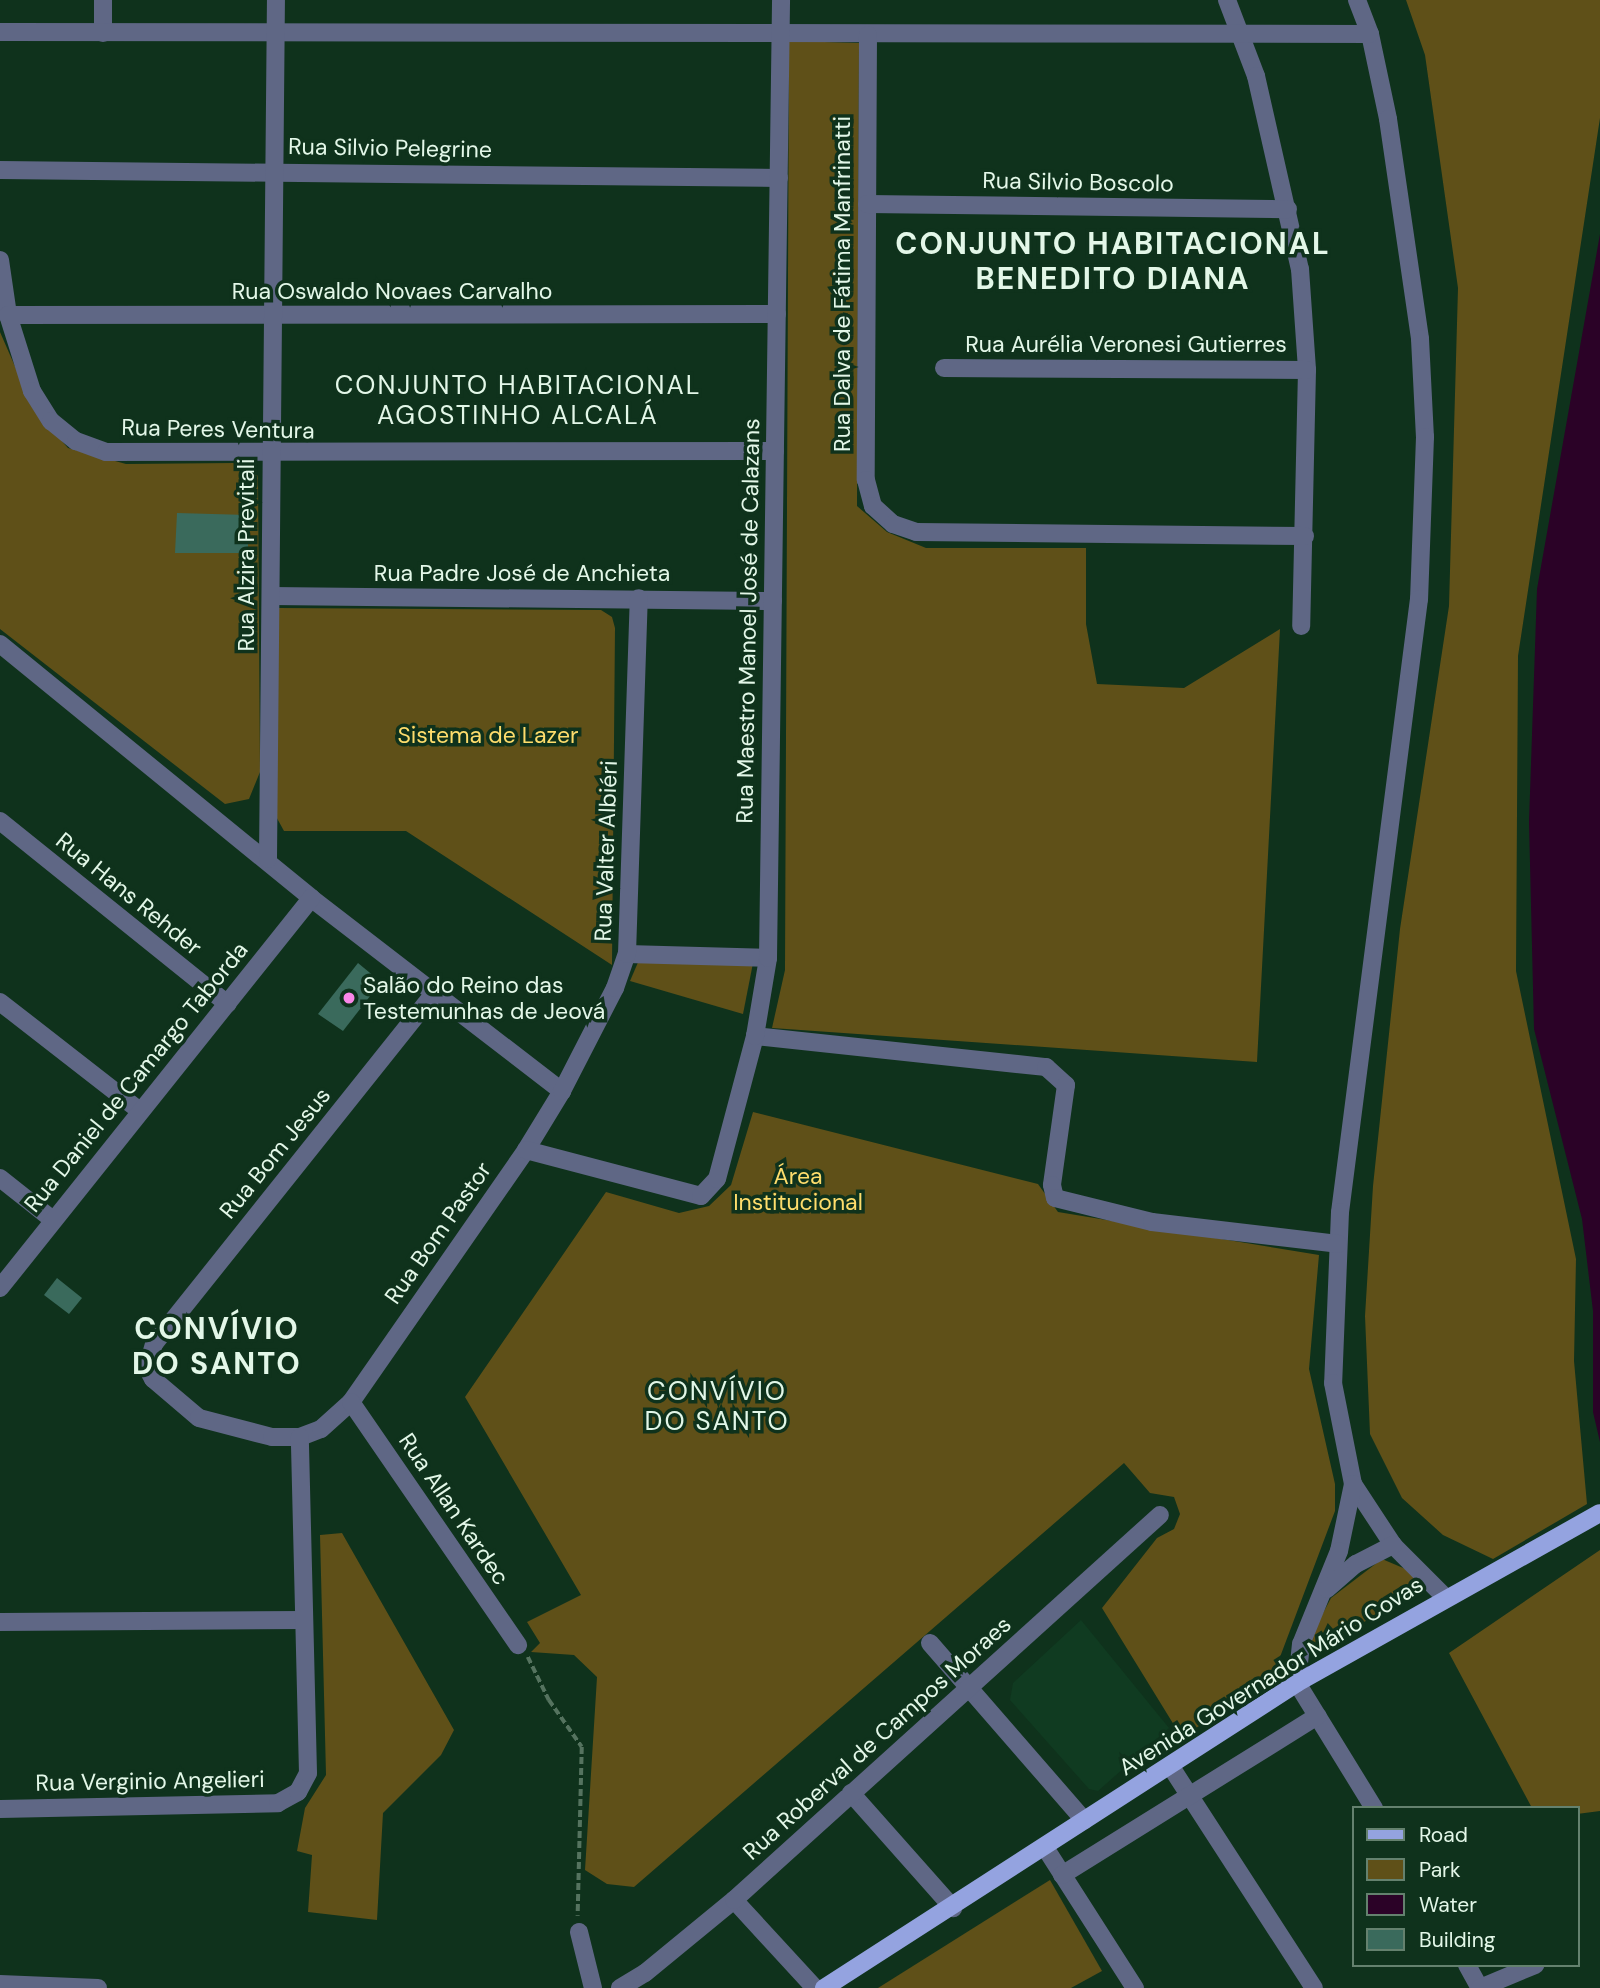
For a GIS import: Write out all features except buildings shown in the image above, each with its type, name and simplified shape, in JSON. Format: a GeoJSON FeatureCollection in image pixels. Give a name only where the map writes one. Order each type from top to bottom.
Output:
{"type":"FeatureCollection","features":[{"type":"Feature","properties":{"kind":"main road","name":"Avenida Governador Mário Covas"},"geometry":{"type":"LineString","coordinates":[[824,1988],[1046,1849],[1083,1820],[1171,1767],[1297,1684],[1446,1598],[1557,1540],[1600,1513]]}},
{"type":"Feature","properties":{"kind":"street"},"geometry":{"type":"LineString","coordinates":[[103,0],[103,33]]}},
{"type":"Feature","properties":{"kind":"street","name":"Rua Alzira Previtali"},"geometry":{"type":"LineString","coordinates":[[268,859],[275,0]]}},
{"type":"Feature","properties":{"kind":"street","name":"Rua Maestro Manoel José de Calazans"},"geometry":{"type":"LineString","coordinates":[[526,1150],[701,1196],[717,1179],[755,1036],[768,958],[781,0]]}},
{"type":"Feature","properties":{"kind":"street"},"geometry":{"type":"LineString","coordinates":[[1227,0],[1242,34],[1289,209],[1300,269],[1307,370],[1301,626]]}},
{"type":"Feature","properties":{"kind":"street"},"geometry":{"type":"LineString","coordinates":[[1357,0],[1370,34],[1408,250],[1420,339],[1425,437],[1419,599],[1338,1244],[1333,1383],[1353,1483],[1394,1545],[1446,1598]]}},
{"type":"Feature","properties":{"kind":"street"},"geometry":{"type":"LineString","coordinates":[[0,32],[1370,34]]}},
{"type":"Feature","properties":{"kind":"street","name":"Rua Dalva de Fátima Manfrinatti"},"geometry":{"type":"LineString","coordinates":[[868,34],[866,480],[873,506],[893,524],[916,532],[1305,536]]}},
{"type":"Feature","properties":{"kind":"street","name":"Rua Silvio Pelegrine"},"geometry":{"type":"LineString","coordinates":[[0,170],[779,177]]}},
{"type":"Feature","properties":{"kind":"street","name":"Rua Silvio Boscolo"},"geometry":{"type":"LineString","coordinates":[[867,204],[1289,209]]}},
{"type":"Feature","properties":{"kind":"street","name":"Rua Peres Ventura"},"geometry":{"type":"LineString","coordinates":[[0,260],[8,315],[32,391],[51,421],[76,441],[106,452],[271,455],[775,451]]}},
{"type":"Feature","properties":{"kind":"street","name":"Rua Oswaldo Novaes Carvalho"},"geometry":{"type":"LineString","coordinates":[[8,315],[777,314]]}},
{"type":"Feature","properties":{"kind":"street","name":"Rua Aurélia Veronesi Gutierres"},"geometry":{"type":"LineString","coordinates":[[944,368],[1307,370]]}},
{"type":"Feature","properties":{"kind":"street","name":"Rua Padre José de Anchieta"},"geometry":{"type":"LineString","coordinates":[[271,596],[773,601]]}},
{"type":"Feature","properties":{"kind":"street","name":"Rua Valter Albiéri"},"geometry":{"type":"LineString","coordinates":[[562,1091],[615,988],[627,954],[639,598]]}},
{"type":"Feature","properties":{"kind":"street"},"geometry":{"type":"LineString","coordinates":[[0,644],[268,859],[311,898],[562,1091]]}},
{"type":"Feature","properties":{"kind":"street","name":"Rua Hans Rehder"},"geometry":{"type":"LineString","coordinates":[[0,821],[228,1004]]}},
{"type":"Feature","properties":{"kind":"street","name":"Rua Daniel de Camargo Taborda"},"geometry":{"type":"LineString","coordinates":[[0,1288],[311,898]]}},
{"type":"Feature","properties":{"kind":"street"},"geometry":{"type":"LineString","coordinates":[[627,954],[768,958]]}},
{"type":"Feature","properties":{"kind":"street","name":"Rua Bom Jesus"},"geometry":{"type":"LineString","coordinates":[[300,1437],[272,1437],[199,1418],[153,1380],[147,1368],[154,1344],[435,992]]}},
{"type":"Feature","properties":{"kind":"street"},"geometry":{"type":"LineString","coordinates":[[0,1002],[141,1111]]}},
{"type":"Feature","properties":{"kind":"street"},"geometry":{"type":"LineString","coordinates":[[755,1036],[1046,1067],[1066,1085],[1052,1185],[1055,1198],[1152,1222],[1338,1244]]}},
{"type":"Feature","properties":{"kind":"street","name":"Rua Bom Pastor"},"geometry":{"type":"LineString","coordinates":[[300,1437],[321,1429],[351,1402],[526,1150],[562,1091]]}},
{"type":"Feature","properties":{"kind":"street"},"geometry":{"type":"LineString","coordinates":[[0,1178],[53,1220]]}},
{"type":"Feature","properties":{"kind":"street","name":"Rua Allan Kardec"},"geometry":{"type":"LineString","coordinates":[[351,1402],[517,1645]]}},
{"type":"Feature","properties":{"kind":"street"},"geometry":{"type":"LineString","coordinates":[[0,1622],[304,1620],[300,1437]]}},
{"type":"Feature","properties":{"kind":"street"},"geometry":{"type":"LineString","coordinates":[[1353,1483],[1339,1551],[1301,1644],[1297,1684],[1373,1806]]}},
{"type":"Feature","properties":{"kind":"street","name":"Rua Roberval de Campos Moraes"},"geometry":{"type":"LineString","coordinates":[[620,1988],[645,1973],[734,1900],[1160,1515]]}},
{"type":"Feature","properties":{"kind":"street"},"geometry":{"type":"LineString","coordinates":[[1319,1598],[1356,1564],[1394,1545]]}},
{"type":"Feature","properties":{"kind":"street","name":"Rua Verginio Angelieri"},"geometry":{"type":"LineString","coordinates":[[0,1809],[278,1803],[298,1792],[308,1773],[304,1620]]}},
{"type":"Feature","properties":{"kind":"street"},"geometry":{"type":"LineString","coordinates":[[930,1643],[1083,1820]]}},
{"type":"Feature","properties":{"kind":"street"},"geometry":{"type":"LineString","coordinates":[[1062,1875],[1317,1716]]}},
{"type":"Feature","properties":{"kind":"street"},"geometry":{"type":"LineString","coordinates":[[1171,1767],[1314,1988]]}},
{"type":"Feature","properties":{"kind":"street"},"geometry":{"type":"LineString","coordinates":[[851,1793],[953,1908]]}},
{"type":"Feature","properties":{"kind":"street"},"geometry":{"type":"LineString","coordinates":[[1046,1849],[1135,1988]]}},
{"type":"Feature","properties":{"kind":"street"},"geometry":{"type":"LineString","coordinates":[[734,1900],[816,1988]]}},
{"type":"Feature","properties":{"kind":"street"},"geometry":{"type":"LineString","coordinates":[[579,1932],[593,1988]]}},
{"type":"Feature","properties":{"kind":"street"},"geometry":{"type":"LineString","coordinates":[[1467,1967],[1480,1988],[1530,1967]]}},
{"type":"Feature","properties":{"kind":"street"},"geometry":{"type":"LineString","coordinates":[[0,1984],[98,1988]]}},
{"type":"Feature","properties":{"kind":"path"},"geometry":{"type":"LineString","coordinates":[[517,1645],[536,1665],[549,1700],[582,1747],[579,1932]]}},
{"type":"Feature","properties":{"kind":"shaded area"},"geometry":{"type":"Polygon","coordinates":[[[1081,1620],[1169,1728],[1098,1791],[1089,1789],[1010,1700],[1013,1683],[1081,1620]]]}},
{"type":"Feature","properties":{"kind":"green space"},"geometry":{"type":"Polygon","coordinates":[[[1406,0],[1600,0],[1600,118],[1518,656],[1516,971],[1576,1259],[1574,1361],[1587,1504],[1493,1559],[1443,1535],[1402,1498],[1370,1434],[1365,1316],[1373,1186],[1400,929],[1449,606],[1458,288],[1425,55],[1406,0]]]}},
{"type":"Feature","properties":{"kind":"green space"},"geometry":{"type":"Polygon","coordinates":[[[789,41],[859,43],[857,506],[887,532],[926,548],[1086,548],[1086,624],[1097,684],[1184,688],[1280,629],[1257,1062],[772,1028],[785,970],[789,41]]]}},
{"type":"Feature","properties":{"kind":"green space"},"geometry":{"type":"Polygon","coordinates":[[[0,332],[34,410],[68,448],[126,464],[234,463],[247,465],[258,476],[260,772],[249,799],[225,804],[0,629],[0,332]]]}},
{"type":"Feature","properties":{"kind":"green space","name":"Sistema de Lazer"},"geometry":{"type":"Polygon","coordinates":[[[279,608],[601,610],[612,617],[615,628],[612,965],[406,831],[284,831],[273,811],[279,608]]]}},
{"type":"Feature","properties":{"kind":"green space"},"geometry":{"type":"Polygon","coordinates":[[[639,960],[753,963],[743,1014],[630,981],[639,960]]]}},
{"type":"Feature","properties":{"kind":"green space","name":"Área Institucional"},"geometry":{"type":"Polygon","coordinates":[[[753,1112],[1038,1184],[1058,1212],[1319,1255],[1309,1369],[1335,1484],[1335,1511],[1274,1673],[1182,1738],[1102,1608],[1157,1538],[1174,1529],[1180,1514],[1174,1497],[1150,1493],[1124,1463],[634,1887],[607,1884],[585,1870],[597,1677],[574,1655],[531,1652],[540,1643],[527,1622],[581,1595],[465,1397],[606,1192],[679,1213],[709,1206],[731,1185],[753,1112]]]}},
{"type":"Feature","properties":{"kind":"green space"},"geometry":{"type":"Polygon","coordinates":[[[342,1533],[454,1730],[441,1755],[383,1813],[377,1920],[308,1912],[312,1855],[297,1851],[305,1808],[326,1775],[320,1535],[342,1533]]]}},
{"type":"Feature","properties":{"kind":"green space"},"geometry":{"type":"Polygon","coordinates":[[[1600,1550],[1600,1811],[1579,1814],[1579,1806],[1531,1806],[1449,1653],[1600,1550]]]}},
{"type":"Feature","properties":{"kind":"green space"},"geometry":{"type":"Polygon","coordinates":[[[1382,1559],[1415,1573],[1421,1584],[1418,1593],[1308,1652],[1313,1632],[1331,1598],[1382,1559]]]}},
{"type":"Feature","properties":{"kind":"green space"},"geometry":{"type":"Polygon","coordinates":[[[1050,1880],[1102,1971],[1071,1988],[878,1988],[1050,1880]]]}},
{"type":"Feature","properties":{"kind":"water"},"geometry":{"type":"Polygon","coordinates":[[[1600,234],[1600,1442],[1593,1412],[1593,1311],[1582,1219],[1534,1029],[1529,822],[1537,589],[1600,234]]]}},
{"type":"Feature","properties":{"kind":"place","name":"Salão do Reino das Testemunhas de Jeová"},"geometry":{"type":"Point","coordinates":[349,998]}},
{"type":"Feature","properties":{"kind":"district","name":"CONJUNTO HABITACIONAL BENEDITO DIANA"},"geometry":{"type":"Point","coordinates":[1113,261]}},
{"type":"Feature","properties":{"kind":"district","name":"CONJUNTO HABITACIONAL AGOSTINHO ALCALÁ"},"geometry":{"type":"Point","coordinates":[518,401]}},
{"type":"Feature","properties":{"kind":"district","name":"CONVÍVIO DO SANTO"},"geometry":{"type":"Point","coordinates":[217,1346]}},
{"type":"Feature","properties":{"kind":"district","name":"CONVÍVIO DO SANTO"},"geometry":{"type":"Point","coordinates":[717,1407]}}]}
